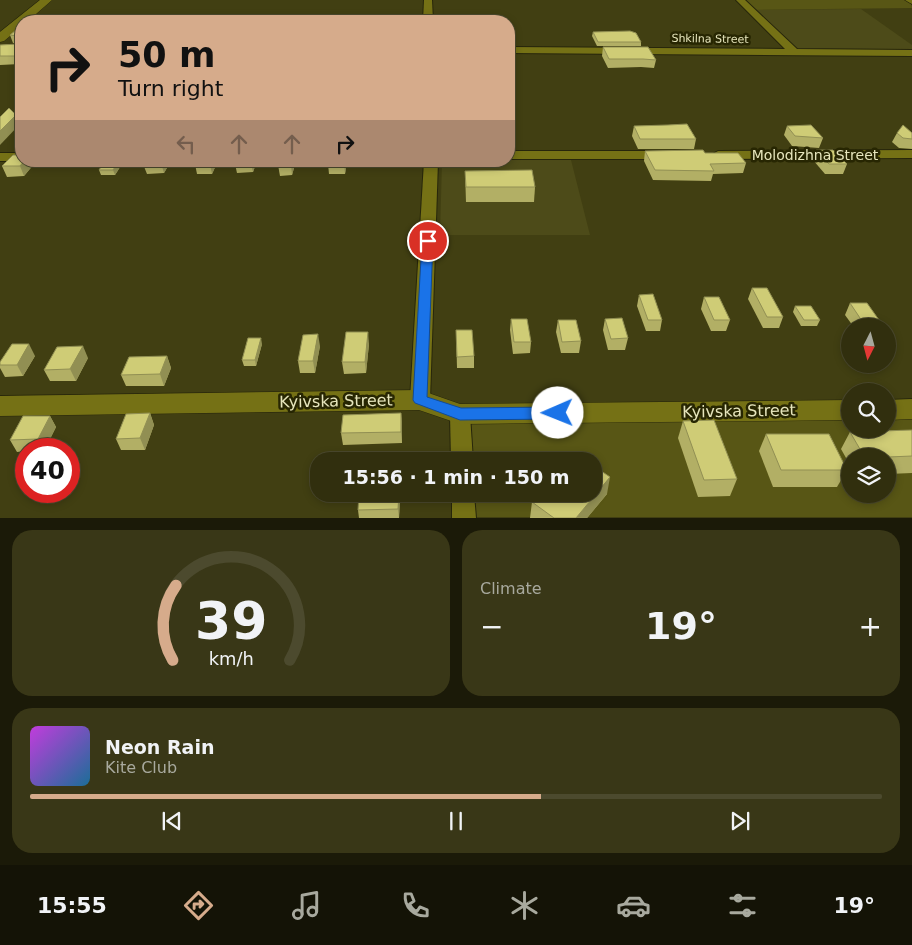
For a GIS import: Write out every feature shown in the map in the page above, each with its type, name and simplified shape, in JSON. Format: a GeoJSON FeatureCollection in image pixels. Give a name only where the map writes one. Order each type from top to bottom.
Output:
{"type":"FeatureCollection","features":[{"type":"Feature","properties":{"kind":"street"},"geometry":{"type":"LineString","coordinates":[[32,15],[47,0]]}},
{"type":"Feature","properties":{"kind":"street"},"geometry":{"type":"LineString","coordinates":[[428,0],[428,15]]}},
{"type":"Feature","properties":{"kind":"street"},"geometry":{"type":"LineString","coordinates":[[740,0],[795,53]]}},
{"type":"Feature","properties":{"kind":"street"},"geometry":{"type":"LineString","coordinates":[[2,45],[15,32]]}},
{"type":"Feature","properties":{"kind":"street","name":"Shkilna Street"},"geometry":{"type":"LineString","coordinates":[[515,50],[912,53]]}},
{"type":"Feature","properties":{"kind":"street","name":"Molodizhna Street"},"geometry":{"type":"LineString","coordinates":[[706,155],[912,154]]}},
{"type":"Feature","properties":{"kind":"street"},"geometry":{"type":"LineString","coordinates":[[515,155],[676,155]]}},
{"type":"Feature","properties":{"kind":"street"},"geometry":{"type":"LineString","coordinates":[[0,157],[15,157]]}},
{"type":"Feature","properties":{"kind":"street"},"geometry":{"type":"LineString","coordinates":[[420,400],[431,167]]}},
{"type":"Feature","properties":{"kind":"street","name":"Kyivska Street"},"geometry":{"type":"LineString","coordinates":[[0,406],[420,400],[460,414],[841,410]]}},
{"type":"Feature","properties":{"kind":"street"},"geometry":{"type":"LineString","coordinates":[[896,410],[912,409]]}},
{"type":"Feature","properties":{"kind":"street"},"geometry":{"type":"LineString","coordinates":[[460,414],[462,452]]}},
{"type":"Feature","properties":{"kind":"street"},"geometry":{"type":"LineString","coordinates":[[463,502],[464,518]]}},
{"type":"Feature","properties":{"kind":"shaded area"},"geometry":{"type":"Polygon","coordinates":[[[740,0],[911,0],[912,8],[750,10],[740,0]]]}},
{"type":"Feature","properties":{"kind":"shaded area"},"geometry":{"type":"Polygon","coordinates":[[[861,9],[912,45],[912,53],[795,53],[750,10],[861,9]]]}},
{"type":"Feature","properties":{"kind":"shaded area"},"geometry":{"type":"Polygon","coordinates":[[[515,160],[571,160],[590,235],[440,235],[442,167],[515,167],[515,160]]]}},
{"type":"Feature","properties":{"kind":"shaded area"},"geometry":{"type":"Polygon","coordinates":[[[912,409],[912,517],[464,517],[463,502],[602,502],[602,452],[462,452],[460,414],[841,410],[841,438],[896,438],[896,410],[912,409]]]}},
{"type":"Feature","properties":{"kind":"building"},"geometry":{"type":"Polygon","coordinates":[[[630,31],[636,33],[641,42],[598,42],[593,32],[630,31]]]}},
{"type":"Feature","properties":{"kind":"building"},"geometry":{"type":"Polygon","coordinates":[[[15,44],[15,56],[0,56],[0,45],[15,44]]]}},
{"type":"Feature","properties":{"kind":"building"},"geometry":{"type":"Polygon","coordinates":[[[603,47],[648,47],[656,60],[609,59],[603,47]]]}},
{"type":"Feature","properties":{"kind":"building"},"geometry":{"type":"Polygon","coordinates":[[[9,108],[15,114],[0,131],[0,117],[9,108]]]}},
{"type":"Feature","properties":{"kind":"building"},"geometry":{"type":"Polygon","coordinates":[[[687,124],[696,139],[640,139],[634,126],[668,125],[687,124]]]}},
{"type":"Feature","properties":{"kind":"building"},"geometry":{"type":"Polygon","coordinates":[[[811,125],[823,138],[795,136],[787,126],[811,125]]]}},
{"type":"Feature","properties":{"kind":"building"},"geometry":{"type":"Polygon","coordinates":[[[903,125],[912,133],[912,139],[903,138],[897,133],[903,125]]]}},
{"type":"Feature","properties":{"kind":"building"},"geometry":{"type":"Polygon","coordinates":[[[703,150],[705,153],[738,153],[746,163],[710,164],[714,171],[655,170],[645,151],[703,150]]]}},
{"type":"Feature","properties":{"kind":"building"},"geometry":{"type":"Polygon","coordinates":[[[816,150],[833,150],[847,164],[829,164],[816,150]]]}},
{"type":"Feature","properties":{"kind":"building"},"geometry":{"type":"Polygon","coordinates":[[[13,155],[15,155],[15,166],[2,166],[13,155]]]}},
{"type":"Feature","properties":{"kind":"building"},"geometry":{"type":"Polygon","coordinates":[[[101,167],[115,167],[113,170],[99,170],[101,167]]]}},
{"type":"Feature","properties":{"kind":"building"},"geometry":{"type":"Polygon","coordinates":[[[532,170],[535,187],[466,187],[465,171],[532,170]]]}},
{"type":"Feature","properties":{"kind":"building"},"geometry":{"type":"Polygon","coordinates":[[[752,288],[767,288],[783,317],[767,317],[752,288]]]}},
{"type":"Feature","properties":{"kind":"building"},"geometry":{"type":"Polygon","coordinates":[[[653,294],[662,320],[648,320],[639,295],[653,294]]]}},
{"type":"Feature","properties":{"kind":"building"},"geometry":{"type":"Polygon","coordinates":[[[704,297],[719,297],[730,320],[714,320],[704,297]]]}},
{"type":"Feature","properties":{"kind":"building"},"geometry":{"type":"Polygon","coordinates":[[[850,303],[867,303],[878,318],[860,318],[850,303]]]}},
{"type":"Feature","properties":{"kind":"building"},"geometry":{"type":"Polygon","coordinates":[[[795,306],[811,306],[820,320],[804,320],[795,306]]]}},
{"type":"Feature","properties":{"kind":"building"},"geometry":{"type":"Polygon","coordinates":[[[622,318],[628,338],[611,339],[605,319],[622,318]]]}},
{"type":"Feature","properties":{"kind":"building"},"geometry":{"type":"Polygon","coordinates":[[[511,319],[527,319],[531,342],[514,342],[511,319]]]}},
{"type":"Feature","properties":{"kind":"building"},"geometry":{"type":"Polygon","coordinates":[[[558,320],[576,320],[581,341],[562,342],[558,320]]]}},
{"type":"Feature","properties":{"kind":"building"},"geometry":{"type":"Polygon","coordinates":[[[456,330],[472,330],[474,356],[457,357],[456,330]]]}},
{"type":"Feature","properties":{"kind":"building"},"geometry":{"type":"Polygon","coordinates":[[[346,332],[368,332],[365,362],[342,362],[346,332]]]}},
{"type":"Feature","properties":{"kind":"building"},"geometry":{"type":"Polygon","coordinates":[[[318,334],[313,361],[298,361],[303,335],[318,334]]]}},
{"type":"Feature","properties":{"kind":"building"},"geometry":{"type":"Polygon","coordinates":[[[248,338],[261,338],[255,360],[242,360],[248,338]]]}},
{"type":"Feature","properties":{"kind":"building"},"geometry":{"type":"Polygon","coordinates":[[[12,344],[29,344],[17,365],[0,365],[0,362],[12,344]]]}},
{"type":"Feature","properties":{"kind":"building"},"geometry":{"type":"Polygon","coordinates":[[[83,346],[70,369],[44,370],[57,347],[83,346]]]}},
{"type":"Feature","properties":{"kind":"building"},"geometry":{"type":"Polygon","coordinates":[[[167,356],[160,374],[121,375],[129,357],[167,356]]]}},
{"type":"Feature","properties":{"kind":"building"},"geometry":{"type":"Polygon","coordinates":[[[150,413],[140,438],[116,439],[126,414],[150,413]]]}},
{"type":"Feature","properties":{"kind":"building"},"geometry":{"type":"Polygon","coordinates":[[[401,413],[401,432],[341,433],[343,415],[401,413]]]}},
{"type":"Feature","properties":{"kind":"building"},"geometry":{"type":"Polygon","coordinates":[[[23,416],[50,416],[39,438],[15,438],[15,440],[10,440],[23,416]]]}},
{"type":"Feature","properties":{"kind":"building"},"geometry":{"type":"Polygon","coordinates":[[[714,420],[737,479],[704,480],[683,421],[714,420]]]}},
{"type":"Feature","properties":{"kind":"building"},"geometry":{"type":"Polygon","coordinates":[[[912,430],[912,456],[896,457],[896,448],[859,448],[854,438],[896,438],[896,431],[912,430]]]}},
{"type":"Feature","properties":{"kind":"building"},"geometry":{"type":"Polygon","coordinates":[[[766,434],[829,434],[841,458],[841,470],[781,470],[766,434]]]}},
{"type":"Feature","properties":{"kind":"building"},"geometry":{"type":"Polygon","coordinates":[[[602,472],[610,477],[602,487],[602,472]]]}},
{"type":"Feature","properties":{"kind":"building"},"geometry":{"type":"Polygon","coordinates":[[[358,502],[398,502],[398,509],[358,510],[358,502]]]}},
{"type":"Feature","properties":{"kind":"building"},"geometry":{"type":"Polygon","coordinates":[[[532,502],[589,502],[576,518],[554,518],[532,502]]]}},
{"type":"Feature","properties":{"kind":"route"},"geometry":{"type":"LineString","coordinates":[[428,241],[420,400],[460,414],[558,413]]}}]}
